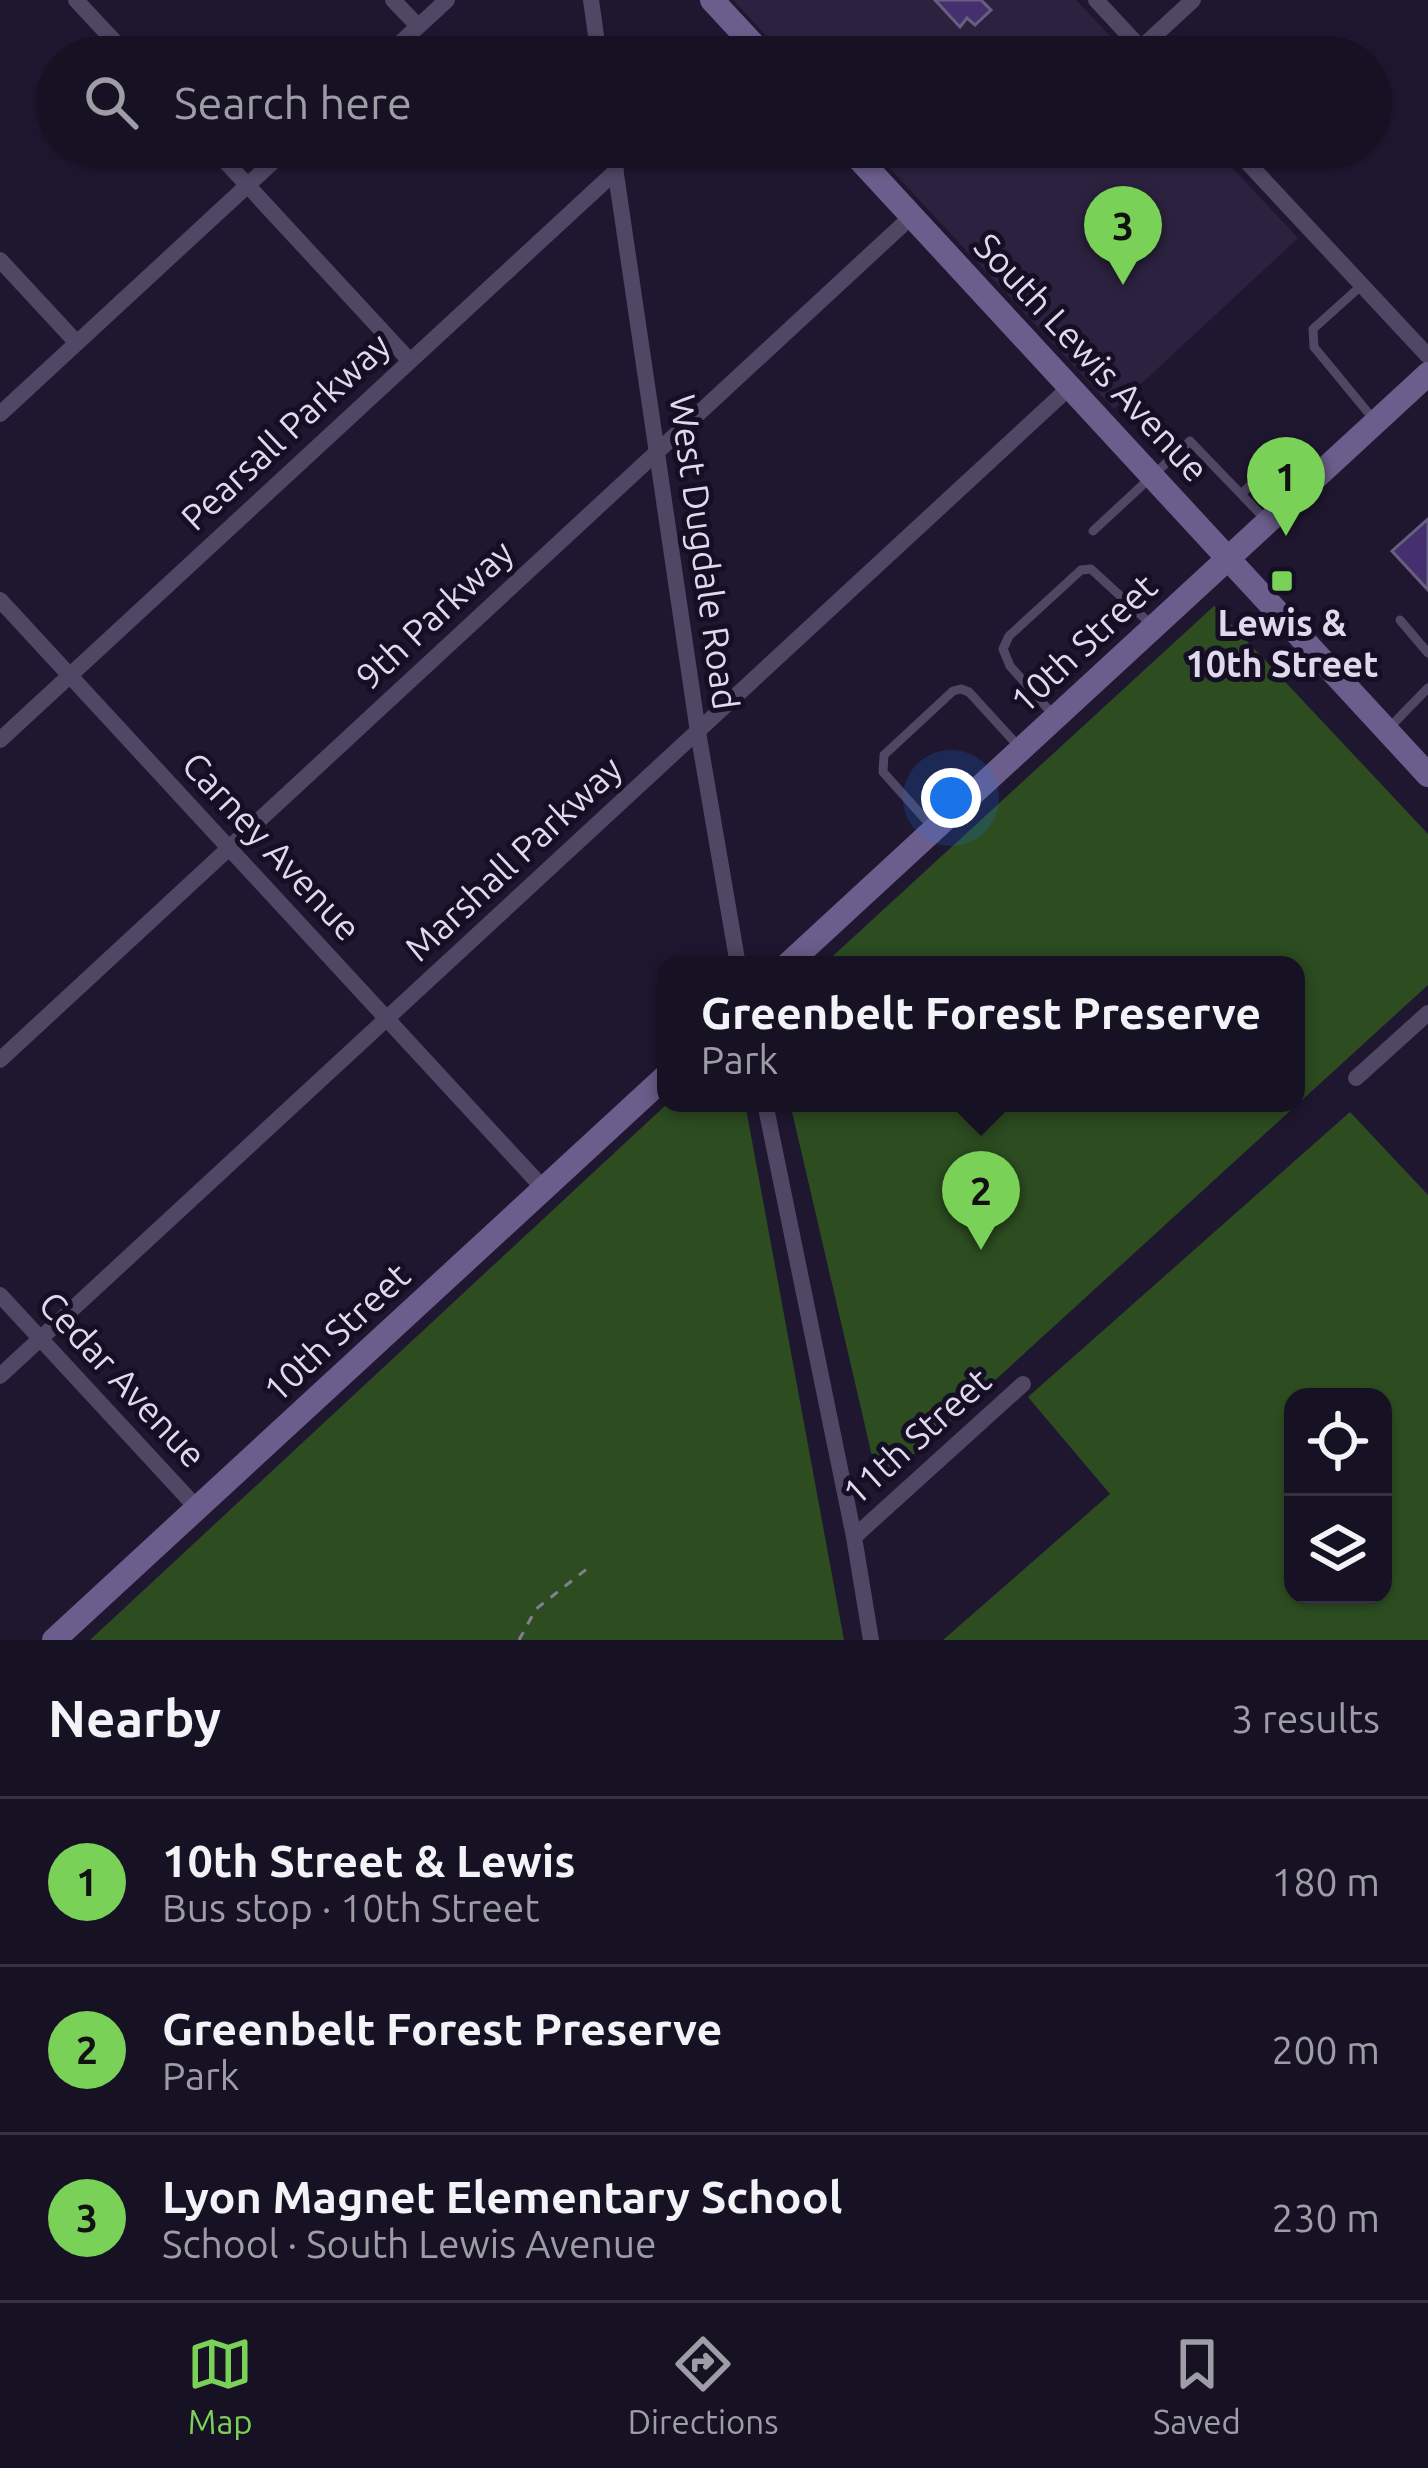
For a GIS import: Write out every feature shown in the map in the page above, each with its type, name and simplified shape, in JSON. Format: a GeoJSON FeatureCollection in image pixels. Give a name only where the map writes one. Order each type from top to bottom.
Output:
{"type":"FeatureCollection","features":[{"type":"Feature","properties":{"kind":"street"},"geometry":{"type":"LineString","coordinates":[[76,0],[109,36]]}},
{"type":"Feature","properties":{"kind":"street"},"geometry":{"type":"LineString","coordinates":[[393,0],[418,26]]}},
{"type":"Feature","properties":{"kind":"street"},"geometry":{"type":"LineString","coordinates":[[407,36],[447,0]]}},
{"type":"Feature","properties":{"kind":"street"},"geometry":{"type":"LineString","coordinates":[[591,0],[596,36]]}},
{"type":"Feature","properties":{"kind":"street"},"geometry":{"type":"LineString","coordinates":[[712,0],[745,36]]}},
{"type":"Feature","properties":{"kind":"street"},"geometry":{"type":"LineString","coordinates":[[1096,0],[1130,36]]}},
{"type":"Feature","properties":{"kind":"street"},"geometry":{"type":"LineString","coordinates":[[1160,36],[1193,0]]}},
{"type":"Feature","properties":{"kind":"street"},"geometry":{"type":"LineString","coordinates":[[232,168],[410,361]]}},
{"type":"Feature","properties":{"kind":"street"},"geometry":{"type":"LineString","coordinates":[[0,415],[266,168]]}},
{"type":"Feature","properties":{"kind":"street","name":"West Dugdale Road"},"geometry":{"type":"LineString","coordinates":[[616,168],[698,731],[736,956]]}},
{"type":"Feature","properties":{"kind":"street","name":"South Lewis Avenue"},"geometry":{"type":"LineString","coordinates":[[867,168],[1428,775]]}},
{"type":"Feature","properties":{"kind":"street"},"geometry":{"type":"LineString","coordinates":[[1253,168],[1428,356]]}},
{"type":"Feature","properties":{"kind":"street","name":"Pearsall Parkway"},"geometry":{"type":"LineString","coordinates":[[0,740],[616,171]]}},
{"type":"Feature","properties":{"kind":"street","name":"9th Parkway"},"geometry":{"type":"LineString","coordinates":[[0,1060],[912,216]]}},
{"type":"Feature","properties":{"kind":"street"},"geometry":{"type":"LineString","coordinates":[[0,260],[77,343]]}},
{"type":"Feature","properties":{"kind":"street","name":"10th Street"},"geometry":{"type":"LineString","coordinates":[[797,956],[1428,374]]}},
{"type":"Feature","properties":{"kind":"street","name":"Marshall Parkway"},"geometry":{"type":"LineString","coordinates":[[0,1376],[1070,387]]}},
{"type":"Feature","properties":{"kind":"street","name":"Carney Avenue"},"geometry":{"type":"LineString","coordinates":[[0,600],[544,1189]]}},
{"type":"Feature","properties":{"kind":"street"},"geometry":{"type":"LineString","coordinates":[[1356,1078],[1428,1013]]}},
{"type":"Feature","properties":{"kind":"street","name":"10th Street"},"geometry":{"type":"LineString","coordinates":[[54,1640],[657,1084]]}},
{"type":"Feature","properties":{"kind":"street"},"geometry":{"type":"LineString","coordinates":[[767,1112],[871,1640]]}},
{"type":"Feature","properties":{"kind":"street","name":"Cedar Avenue"},"geometry":{"type":"LineString","coordinates":[[0,1295],[197,1508]]}},
{"type":"Feature","properties":{"kind":"street","name":"11th Street"},"geometry":{"type":"LineString","coordinates":[[854,1537],[1023,1384]]}},
{"type":"Feature","properties":{"kind":"lane"},"geometry":{"type":"LineString","coordinates":[[1362,284],[1313,329],[1314,347],[1376,422]]}},
{"type":"Feature","properties":{"kind":"lane"},"geometry":{"type":"LineString","coordinates":[[1093,531],[1190,441],[1267,522]]}},
{"type":"Feature","properties":{"kind":"lane"},"geometry":{"type":"LineString","coordinates":[[1241,494],[1284,454],[1311,482]]}},
{"type":"Feature","properties":{"kind":"lane"},"geometry":{"type":"LineString","coordinates":[[1055,717],[1010,666],[1003,649],[1009,636],[1037,609],[1081,570],[1091,569],[1154,627]]}},
{"type":"Feature","properties":{"kind":"lane"},"geometry":{"type":"LineString","coordinates":[[1400,620],[1428,653]]}},
{"type":"Feature","properties":{"kind":"lane"},"geometry":{"type":"LineString","coordinates":[[1387,730],[1428,688]]}},
{"type":"Feature","properties":{"kind":"lane"},"geometry":{"type":"LineString","coordinates":[[934,829],[881,764],[884,755],[953,691],[969,692],[1022,749]]}},
{"type":"Feature","properties":{"kind":"path"},"geometry":{"type":"LineString","coordinates":[[519,1639],[536,1610],[588,1568]]}},
{"type":"Feature","properties":{"kind":"shaded area"},"geometry":{"type":"Polygon","coordinates":[[[733,0],[1076,0],[1110,36],[766,36],[733,0]]]}},
{"type":"Feature","properties":{"kind":"shaded area"},"geometry":{"type":"Polygon","coordinates":[[[890,168],[1233,168],[1298,238],[1114,409],[890,168]]]}},
{"type":"Feature","properties":{"kind":"green space"},"geometry":{"type":"Polygon","coordinates":[[[1214,606],[1428,834],[1428,985],[1305,1097],[1305,956],[833,956],[1214,606]]]}},
{"type":"Feature","properties":{"kind":"green space"},"geometry":{"type":"Polygon","coordinates":[[[658,1112],[747,1112],[844,1640],[90,1640],[658,1112]]]}},
{"type":"Feature","properties":{"kind":"green space"},"geometry":{"type":"Polygon","coordinates":[[[792,1112],[1289,1112],[879,1486],[792,1112]]]}},
{"type":"Feature","properties":{"kind":"green space"},"geometry":{"type":"Polygon","coordinates":[[[1350,1112],[1428,1195],[1428,1640],[943,1640],[1110,1494],[1028,1397],[1350,1112]]]}},
{"type":"Feature","properties":{"kind":"building"},"geometry":{"type":"Polygon","coordinates":[[[935,0],[981,0],[991,10],[975,25],[967,18],[960,27],[935,0]]]}},
{"type":"Feature","properties":{"kind":"building"},"geometry":{"type":"Polygon","coordinates":[[[1428,519],[1428,590],[1392,551],[1428,519]]]}},
{"type":"Feature","properties":{"kind":"place","name":"Lyon Magnet Elementary School"},"geometry":{"type":"Point","coordinates":[1123,285]}},
{"type":"Feature","properties":{"kind":"place","name":"10th Street & Lewis"},"geometry":{"type":"Point","coordinates":[1286,536]}},
{"type":"Feature","properties":{"kind":"place","name":"Lewis & 10th Street"},"geometry":{"type":"Point","coordinates":[1282,581]}},
{"type":"Feature","properties":{"kind":"place","name":"Greenbelt Forest Preserve"},"geometry":{"type":"Point","coordinates":[981,1250]}}]}
